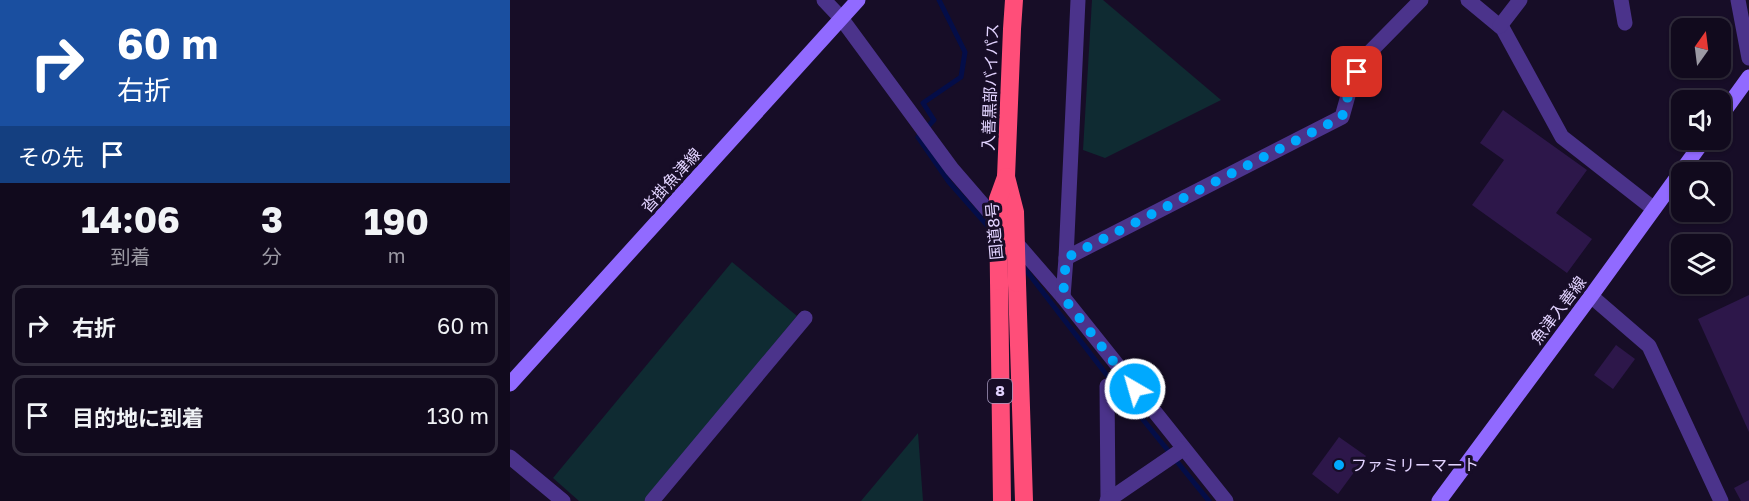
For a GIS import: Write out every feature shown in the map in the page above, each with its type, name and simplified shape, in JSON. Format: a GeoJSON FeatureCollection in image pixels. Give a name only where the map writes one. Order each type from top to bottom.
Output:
{"type":"FeatureCollection","features":[{"type":"Feature","properties":{"kind":"highway","name":"入善黒部バイパス"},"geometry":{"type":"LineString","coordinates":[[1006,177],[1014,0]]}},
{"type":"Feature","properties":{"kind":"highway","name":"国道8号"},"geometry":{"type":"LineString","coordinates":[[1002,501],[998,199],[1006,177]]}},
{"type":"Feature","properties":{"kind":"highway","name":"国道8号"},"geometry":{"type":"LineString","coordinates":[[1006,177],[1015,212],[1024,501]]}},
{"type":"Feature","properties":{"kind":"main road","name":"沓掛魚津線"},"geometry":{"type":"LineString","coordinates":[[510,384],[858,0]]}},
{"type":"Feature","properties":{"kind":"main road"},"geometry":{"type":"LineString","coordinates":[[1731,102],[1749,77]]}},
{"type":"Feature","properties":{"kind":"main road","name":"魚津入善線"},"geometry":{"type":"LineString","coordinates":[[1439,501],[1697,150]]}},
{"type":"Feature","properties":{"kind":"street"},"geometry":{"type":"LineString","coordinates":[[824,0],[841,18],[952,169],[1063,297],[1226,501]]}},
{"type":"Feature","properties":{"kind":"street"},"geometry":{"type":"LineString","coordinates":[[1063,297],[1078,0]]}},
{"type":"Feature","properties":{"kind":"street"},"geometry":{"type":"LineString","coordinates":[[1066,258],[1342,117],[1351,85],[1363,59],[1421,0]]}},
{"type":"Feature","properties":{"kind":"street"},"geometry":{"type":"LineString","coordinates":[[1468,0],[1503,29],[1562,137],[1654,209]]}},
{"type":"Feature","properties":{"kind":"street"},"geometry":{"type":"LineString","coordinates":[[1500,26],[1520,0]]}},
{"type":"Feature","properties":{"kind":"street"},"geometry":{"type":"LineString","coordinates":[[1621,0],[1625,23]]}},
{"type":"Feature","properties":{"kind":"street"},"geometry":{"type":"LineString","coordinates":[[1738,0],[1749,58]]}},
{"type":"Feature","properties":{"kind":"street"},"geometry":{"type":"LineString","coordinates":[[1591,296],[1648,346],[1721,501]]}},
{"type":"Feature","properties":{"kind":"street"},"geometry":{"type":"LineString","coordinates":[[652,501],[805,318]]}},
{"type":"Feature","properties":{"kind":"street"},"geometry":{"type":"LineString","coordinates":[[1107,386],[1107,501]]}},
{"type":"Feature","properties":{"kind":"street"},"geometry":{"type":"LineString","coordinates":[[1107,501],[1183,449]]}},
{"type":"Feature","properties":{"kind":"street"},"geometry":{"type":"LineString","coordinates":[[510,457],[563,501]]}},
{"type":"Feature","properties":{"kind":"green space"},"geometry":{"type":"Polygon","coordinates":[[[1092,0],[1103,0],[1221,100],[1105,158],[1083,150],[1092,0]]]}},
{"type":"Feature","properties":{"kind":"green space"},"geometry":{"type":"Polygon","coordinates":[[[732,262],[797,316],[644,501],[579,501],[553,478],[732,262]]]}},
{"type":"Feature","properties":{"kind":"green space"},"geometry":{"type":"Polygon","coordinates":[[[918,433],[923,501],[861,501],[918,433]]]}},
{"type":"Feature","properties":{"kind":"building"},"geometry":{"type":"Polygon","coordinates":[[[1503,110],[1587,170],[1556,213],[1592,239],[1567,273],[1472,205],[1504,160],[1480,143],[1503,110]]]}},
{"type":"Feature","properties":{"kind":"building"},"geometry":{"type":"Polygon","coordinates":[[[1749,295],[1749,432],[1698,319],[1749,295]]]}},
{"type":"Feature","properties":{"kind":"building"},"geometry":{"type":"Polygon","coordinates":[[[1616,345],[1635,359],[1613,389],[1594,375],[1616,345]]]}},
{"type":"Feature","properties":{"kind":"building","name":"ファミリーマート"},"geometry":{"type":"Polygon","coordinates":[[[1339,437],[1366,456],[1338,494],[1312,474],[1339,437]]]}},
{"type":"Feature","properties":{"kind":"building"},"geometry":{"type":"Polygon","coordinates":[[[1749,480],[1749,501],[1741,501],[1734,488],[1749,480]]]}},
{"type":"Feature","properties":{"kind":"waterway"},"geometry":{"type":"LineString","coordinates":[[939,0],[965,52],[961,77],[923,103],[934,120],[918,137],[949,182],[994,233]]}},
{"type":"Feature","properties":{"kind":"waterway"},"geometry":{"type":"LineString","coordinates":[[1022,265],[1106,374],[1209,501]]}},
{"type":"Feature","properties":{"kind":"place","name":"ファミリーマート"},"geometry":{"type":"Point","coordinates":[1339,465]}},
{"type":"Feature","properties":{"kind":"route"},"geometry":{"type":"LineString","coordinates":[[1135,389],[1063,297],[1066,258],[1342,117],[1357,72]]}}]}
